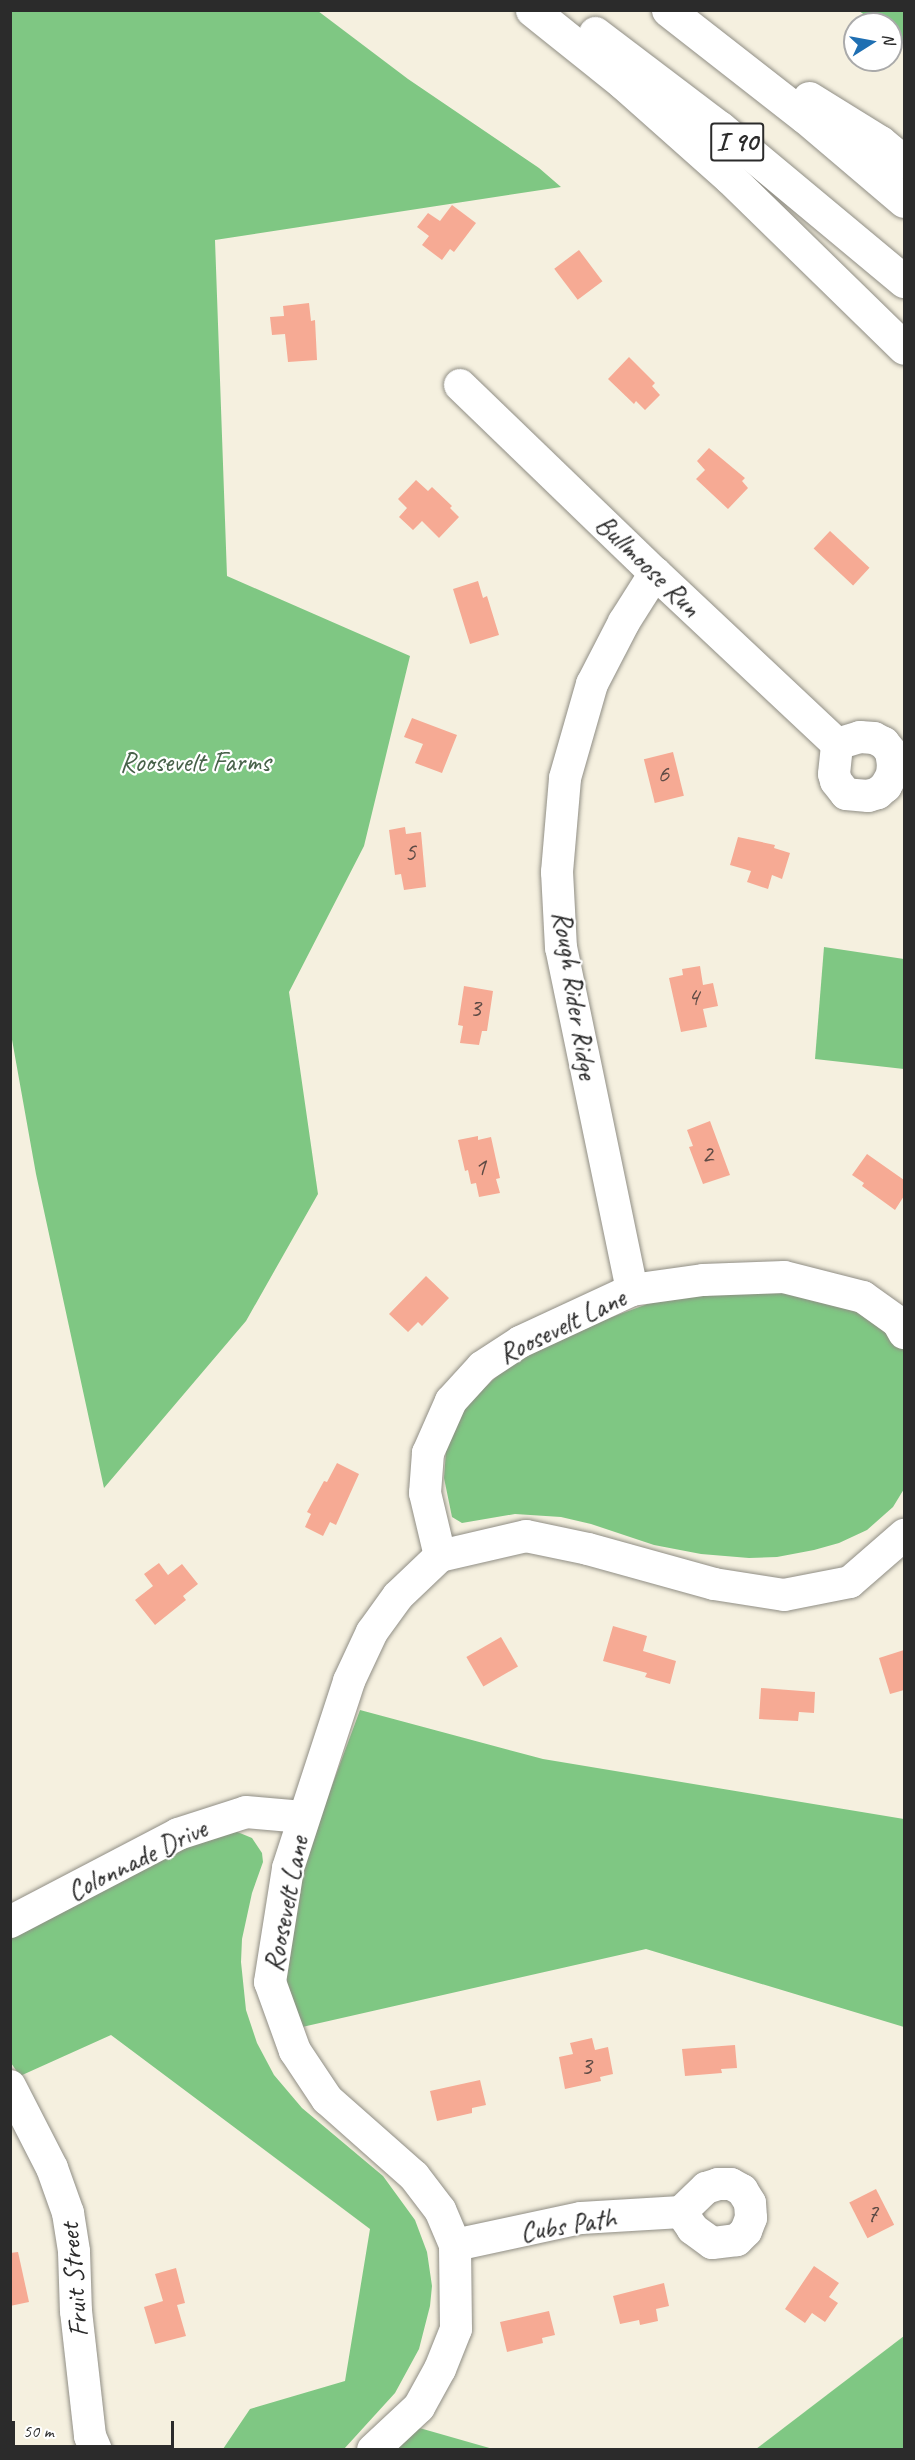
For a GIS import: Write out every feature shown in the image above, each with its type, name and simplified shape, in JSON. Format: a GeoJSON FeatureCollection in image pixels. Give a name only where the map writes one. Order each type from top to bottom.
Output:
{"type":"FeatureCollection","features":[{"type":"Feature","properties":{"kind":"highway"},"geometry":{"type":"LineString","coordinates":[[532,10],[623,83],[730,178],[904,348]]}},
{"type":"Feature","properties":{"kind":"highway","name":"I 90"},"geometry":{"type":"LineString","coordinates":[[564,10],[719,127],[904,281]]}},
{"type":"Feature","properties":{"kind":"highway"},"geometry":{"type":"LineString","coordinates":[[674,15],[880,142],[904,162]]}},
{"type":"Feature","properties":{"kind":"highway","name":"I 90"},"geometry":{"type":"LineString","coordinates":[[674,15],[805,117],[904,201]]}},
{"type":"Feature","properties":{"kind":"street","name":"Bullmoose Run"},"geometry":{"type":"LineString","coordinates":[[460,385],[837,744]]}},
{"type":"Feature","properties":{"kind":"street","name":"Rough Rider Ridge"},"geometry":{"type":"LineString","coordinates":[[632,1290],[561,948],[557,873],[565,778],[592,684],[624,622],[655,573]]}},
{"type":"Feature","properties":{"kind":"street","name":"Roosevelt Lane"},"geometry":{"type":"LineString","coordinates":[[373,2450],[419,2407],[440,2369],[456,2329],[455,2245],[440,2210],[414,2176],[327,2099],[295,2052],[270,1982],[286,1877],[303,1817],[349,1681],[372,1632],[398,1596],[440,1556],[425,1493],[428,1453],[451,1401],[482,1367],[520,1342],[632,1290],[703,1280],[784,1277],[863,1297],[898,1322],[904,1333]]}},
{"type":"Feature","properties":{"kind":"street"},"geometry":{"type":"LineString","coordinates":[[440,1556],[525,1536],[588,1549],[714,1584],[784,1595],[850,1581],[904,1535]]}},
{"type":"Feature","properties":{"kind":"street","name":"Colonnade Drive"},"geometry":{"type":"LineString","coordinates":[[10,1922],[178,1834],[246,1812],[303,1817]]}},
{"type":"Feature","properties":{"kind":"street","name":"Fruit Street"},"geometry":{"type":"LineString","coordinates":[[10,2086],[52,2168],[68,2212],[74,2252],[76,2311],[90,2436],[96,2450]]}},
{"type":"Feature","properties":{"kind":"street","name":"Cubs Path"},"geometry":{"type":"LineString","coordinates":[[455,2245],[581,2218],[681,2212]]}},
{"type":"Feature","properties":{"kind":"green space","name":"Roosevelt Farms"},"geometry":{"type":"Polygon","coordinates":[[[10,11],[318,11],[408,79],[539,168],[561,187],[215,240],[227,576],[410,656],[364,846],[289,992],[318,1194],[246,1321],[104,1488],[36,1174],[11,1034],[10,11]]]}},
{"type":"Feature","properties":{"kind":"green space"},"geometry":{"type":"Polygon","coordinates":[[[904,11],[904,42],[903,12],[860,12],[904,11]]]}},
{"type":"Feature","properties":{"kind":"green space"},"geometry":{"type":"Polygon","coordinates":[[[824,947],[904,959],[904,1069],[815,1059],[824,947]]]}},
{"type":"Feature","properties":{"kind":"green space"},"geometry":{"type":"Polygon","coordinates":[[[758,1287],[839,1300],[890,1332],[904,1351],[904,1489],[893,1507],[867,1530],[839,1543],[814,1550],[777,1557],[749,1558],[701,1554],[654,1545],[591,1524],[561,1517],[515,1514],[462,1523],[452,1517],[444,1478],[446,1451],[452,1433],[466,1405],[509,1365],[557,1337],[653,1302],[758,1287]]]}},
{"type":"Feature","properties":{"kind":"green space"},"geometry":{"type":"Polygon","coordinates":[[[360,1710],[543,1759],[904,1819],[904,2027],[646,1949],[289,2030],[282,2007],[296,1883],[360,1710]]]}},
{"type":"Feature","properties":{"kind":"green space"},"geometry":{"type":"Polygon","coordinates":[[[235,1831],[252,1838],[262,1853],[263,1862],[252,1893],[242,1939],[241,1962],[246,2010],[257,2043],[274,2075],[302,2108],[383,2176],[415,2220],[427,2252],[432,2286],[430,2306],[419,2349],[395,2393],[344,2449],[223,2449],[250,2409],[345,2381],[370,2229],[111,2035],[20,2076],[11,2063],[11,1937],[177,1850],[235,1831]]]}},
{"type":"Feature","properties":{"kind":"green space"},"geometry":{"type":"Polygon","coordinates":[[[904,2336],[904,2449],[756,2449],[904,2336]]]}},
{"type":"Feature","properties":{"kind":"green space"},"geometry":{"type":"Polygon","coordinates":[[[416,2427],[493,2449],[396,2450],[416,2427]]]}},
{"type":"Feature","properties":{"kind":"building"},"geometry":{"type":"Polygon","coordinates":[[[452,205],[476,223],[454,252],[450,249],[442,260],[422,245],[429,236],[417,227],[428,213],[440,221],[452,205]]]}},
{"type":"Feature","properties":{"kind":"building"},"geometry":{"type":"Polygon","coordinates":[[[579,250],[602,281],[578,300],[554,269],[579,250]]]}},
{"type":"Feature","properties":{"kind":"building"},"geometry":{"type":"Polygon","coordinates":[[[309,303],[311,321],[315,320],[317,360],[288,362],[285,334],[272,335],[270,317],[284,316],[283,306],[309,303]]]}},
{"type":"Feature","properties":{"kind":"building"},"geometry":{"type":"Polygon","coordinates":[[[629,357],[655,383],[652,386],[660,395],[645,410],[636,401],[634,404],[608,379],[629,357]]]}},
{"type":"Feature","properties":{"kind":"building"},"geometry":{"type":"Polygon","coordinates":[[[709,448],[745,478],[742,481],[748,488],[728,509],[696,479],[705,470],[697,461],[709,448]]]}},
{"type":"Feature","properties":{"kind":"building"},"geometry":{"type":"Polygon","coordinates":[[[416,480],[428,491],[432,487],[452,506],[450,508],[459,517],[439,538],[422,521],[413,530],[399,517],[407,508],[398,499],[416,480]]]}},
{"type":"Feature","properties":{"kind":"building"},"geometry":{"type":"Polygon","coordinates":[[[830,531],[869,568],[853,585],[814,549],[830,531]]]}},
{"type":"Feature","properties":{"kind":"building"},"geometry":{"type":"Polygon","coordinates":[[[478,581],[483,598],[487,596],[499,635],[470,644],[453,589],[478,581]]]}},
{"type":"Feature","properties":{"kind":"building"},"geometry":{"type":"Polygon","coordinates":[[[412,718],[457,735],[442,773],[415,763],[423,744],[404,737],[412,718]]]}},
{"type":"Feature","properties":{"kind":"building"},"geometry":{"type":"Polygon","coordinates":[[[673,752],[684,796],[655,803],[644,759],[673,752]]]}},
{"type":"Feature","properties":{"kind":"building"},"geometry":{"type":"Polygon","coordinates":[[[405,827],[406,834],[421,832],[426,887],[404,890],[401,874],[395,875],[389,830],[405,827]]]}},
{"type":"Feature","properties":{"kind":"building"},"geometry":{"type":"Polygon","coordinates":[[[738,837],[775,845],[774,848],[790,853],[782,879],[772,875],[768,889],[747,882],[751,871],[730,865],[738,837]]]}},
{"type":"Feature","properties":{"kind":"building"},"geometry":{"type":"Polygon","coordinates":[[[700,966],[703,985],[713,983],[718,1006],[703,1009],[707,1027],[681,1032],[669,978],[683,975],[682,969],[700,966]]]}},
{"type":"Feature","properties":{"kind":"building"},"geometry":{"type":"Polygon","coordinates":[[[464,986],[493,991],[487,1031],[482,1031],[479,1045],[460,1043],[463,1026],[458,1025],[464,986]]]}},
{"type":"Feature","properties":{"kind":"building"},"geometry":{"type":"Polygon","coordinates":[[[710,1121],[730,1175],[703,1184],[689,1147],[693,1146],[687,1130],[710,1121]]]}},
{"type":"Feature","properties":{"kind":"building"},"geometry":{"type":"Polygon","coordinates":[[[478,1136],[478,1140],[491,1137],[500,1178],[496,1179],[500,1193],[479,1197],[476,1183],[471,1184],[468,1170],[465,1171],[458,1140],[478,1136]]]}},
{"type":"Feature","properties":{"kind":"building"},"geometry":{"type":"Polygon","coordinates":[[[867,1154],[904,1180],[904,1196],[895,1210],[862,1186],[864,1183],[852,1175],[867,1154]]]}},
{"type":"Feature","properties":{"kind":"building"},"geometry":{"type":"Polygon","coordinates":[[[426,1276],[449,1298],[422,1326],[418,1322],[408,1332],[389,1314],[426,1276]]]}},
{"type":"Feature","properties":{"kind":"building"},"geometry":{"type":"Polygon","coordinates":[[[337,1463],[359,1474],[336,1525],[330,1522],[323,1536],[305,1527],[311,1514],[307,1512],[337,1463]]]}},
{"type":"Feature","properties":{"kind":"building"},"geometry":{"type":"Polygon","coordinates":[[[159,1563],[168,1575],[182,1564],[198,1584],[183,1596],[186,1600],[155,1625],[135,1600],[153,1586],[144,1574],[159,1563]]]}},
{"type":"Feature","properties":{"kind":"building"},"geometry":{"type":"Polygon","coordinates":[[[613,1626],[647,1636],[643,1651],[676,1661],[670,1684],[645,1677],[647,1673],[603,1661],[613,1626]]]}},
{"type":"Feature","properties":{"kind":"building"},"geometry":{"type":"Polygon","coordinates":[[[501,1637],[518,1666],[483,1686],[466,1657],[501,1637]]]}},
{"type":"Feature","properties":{"kind":"building"},"geometry":{"type":"Polygon","coordinates":[[[904,1650],[904,1690],[890,1694],[879,1658],[904,1650]]]}},
{"type":"Feature","properties":{"kind":"building"},"geometry":{"type":"Polygon","coordinates":[[[761,1688],[815,1692],[814,1713],[799,1712],[798,1721],[759,1719],[761,1688]]]}},
{"type":"Feature","properties":{"kind":"building"},"geometry":{"type":"Polygon","coordinates":[[[592,2038],[595,2050],[608,2047],[613,2074],[600,2077],[601,2081],[565,2089],[559,2057],[573,2054],[570,2043],[592,2038]]]}},
{"type":"Feature","properties":{"kind":"building"},"geometry":{"type":"Polygon","coordinates":[[[735,2045],[737,2068],[721,2069],[722,2073],[685,2076],[682,2049],[735,2045]]]}},
{"type":"Feature","properties":{"kind":"building"},"geometry":{"type":"Polygon","coordinates":[[[480,2080],[486,2105],[472,2108],[472,2113],[437,2121],[430,2091],[480,2080]]]}},
{"type":"Feature","properties":{"kind":"building"},"geometry":{"type":"Polygon","coordinates":[[[876,2189],[894,2225],[867,2238],[849,2203],[876,2189]]]}},
{"type":"Feature","properties":{"kind":"building"},"geometry":{"type":"Polygon","coordinates":[[[18,2252],[29,2302],[10,2306],[10,2253],[18,2252]]]}},
{"type":"Feature","properties":{"kind":"building"},"geometry":{"type":"Polygon","coordinates":[[[814,2266],[839,2283],[829,2297],[838,2303],[825,2322],[812,2313],[805,2323],[785,2309],[814,2266]]]}},
{"type":"Feature","properties":{"kind":"building"},"geometry":{"type":"Polygon","coordinates":[[[176,2268],[185,2303],[177,2305],[186,2336],[155,2344],[144,2307],[163,2301],[155,2274],[176,2268]]]}},
{"type":"Feature","properties":{"kind":"building"},"geometry":{"type":"Polygon","coordinates":[[[664,2283],[669,2306],[656,2309],[658,2321],[640,2325],[639,2320],[620,2324],[613,2296],[664,2283]]]}},
{"type":"Feature","properties":{"kind":"building"},"geometry":{"type":"Polygon","coordinates":[[[549,2311],[555,2335],[542,2338],[543,2343],[507,2352],[500,2322],[549,2311]]]}}]}
